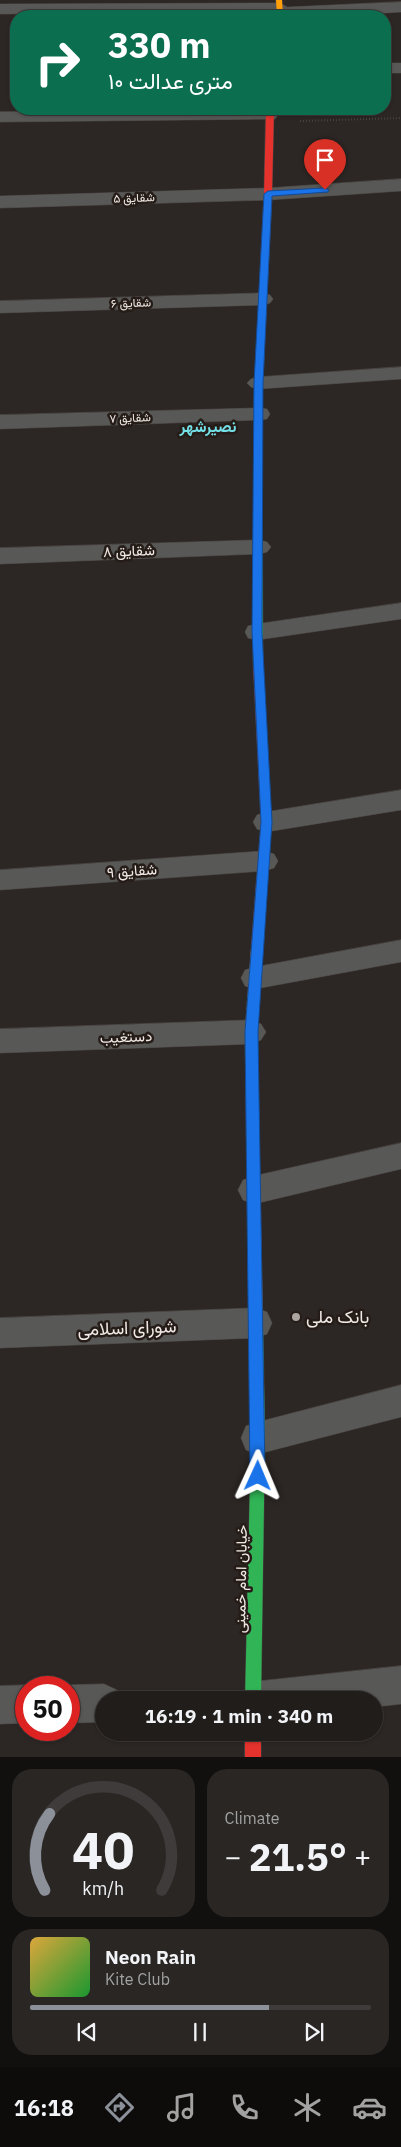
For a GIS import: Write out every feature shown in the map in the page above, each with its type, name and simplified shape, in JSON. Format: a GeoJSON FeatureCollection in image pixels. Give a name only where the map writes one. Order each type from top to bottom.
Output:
{"type":"FeatureCollection","features":[{"type":"Feature","properties":{"kind":"main road","name":"خیابان امام خمینی"},"geometry":{"type":"LineString","coordinates":[[254,1691],[258,1438],[252,1032],[266,822],[257,632],[258,383],[268,194],[270,115]]}},
{"type":"Feature","properties":{"kind":"main road"},"geometry":{"type":"LineString","coordinates":[[253,1741],[253,1757]]}},
{"type":"Feature","properties":{"kind":"street"},"geometry":{"type":"LineString","coordinates":[[203,10],[401,7]]}},
{"type":"Feature","properties":{"kind":"street"},"geometry":{"type":"LineString","coordinates":[[0,9],[17,10]]}},
{"type":"Feature","properties":{"kind":"street"},"geometry":{"type":"LineString","coordinates":[[0,116],[15,115]]}},
{"type":"Feature","properties":{"kind":"street","name":"شقایق ۵"},"geometry":{"type":"LineString","coordinates":[[0,202],[268,194],[401,185]]}},
{"type":"Feature","properties":{"kind":"street","name":"شقایق ۶"},"geometry":{"type":"LineString","coordinates":[[0,307],[262,299]]}},
{"type":"Feature","properties":{"kind":"street"},"geometry":{"type":"LineString","coordinates":[[258,383],[401,374]]}},
{"type":"Feature","properties":{"kind":"street","name":"شقایق ۷"},"geometry":{"type":"LineString","coordinates":[[0,422],[259,414]]}},
{"type":"Feature","properties":{"kind":"street","name":"شقایق ۸"},"geometry":{"type":"LineString","coordinates":[[0,556],[258,547]]}},
{"type":"Feature","properties":{"kind":"street"},"geometry":{"type":"LineString","coordinates":[[257,632],[401,611]]}},
{"type":"Feature","properties":{"kind":"street"},"geometry":{"type":"LineString","coordinates":[[266,822],[401,800]]}},
{"type":"Feature","properties":{"kind":"street","name":"شقایق ۹"},"geometry":{"type":"LineString","coordinates":[[0,880],[264,862]]}},
{"type":"Feature","properties":{"kind":"street"},"geometry":{"type":"LineString","coordinates":[[255,978],[401,951]]}},
{"type":"Feature","properties":{"kind":"street","name":"دستغیب"},"geometry":{"type":"LineString","coordinates":[[0,1041],[252,1032]]}},
{"type":"Feature","properties":{"kind":"street"},"geometry":{"type":"LineString","coordinates":[[254,1190],[401,1156]]}},
{"type":"Feature","properties":{"kind":"street","name":"شورای اسلامی"},"geometry":{"type":"LineString","coordinates":[[0,1333],[255,1323]]}},
{"type":"Feature","properties":{"kind":"street"},"geometry":{"type":"LineString","coordinates":[[258,1438],[401,1401]]}},
{"type":"Feature","properties":{"kind":"street"},"geometry":{"type":"LineString","coordinates":[[345,1691],[401,1685]]}},
{"type":"Feature","properties":{"kind":"street"},"geometry":{"type":"LineString","coordinates":[[80,1704],[95,1703]]}},
{"type":"Feature","properties":{"kind":"street"},"geometry":{"type":"LineString","coordinates":[[0,1705],[15,1704]]}},
{"type":"Feature","properties":{"kind":"path"},"geometry":{"type":"LineString","coordinates":[[270,115],[401,118]]}},
{"type":"Feature","properties":{"kind":"traffic: fast"},"geometry":{"type":"LineString","coordinates":[[258,400],[258,662]]}},
{"type":"Feature","properties":{"kind":"traffic: fast"},"geometry":{"type":"LineString","coordinates":[[253,1691],[258,1438],[256,1329]]}},
{"type":"Feature","properties":{"kind":"traffic: slow"},"geometry":{"type":"LineString","coordinates":[[279,0],[280,10]]}},
{"type":"Feature","properties":{"kind":"traffic: slow"},"geometry":{"type":"LineString","coordinates":[[256,1329],[251,1032],[257,950]]}},
{"type":"Feature","properties":{"kind":"traffic: jam"},"geometry":{"type":"LineString","coordinates":[[258,400],[270,115]]}},
{"type":"Feature","properties":{"kind":"traffic: jam"},"geometry":{"type":"LineString","coordinates":[[257,950],[266,822],[258,662]]}},
{"type":"Feature","properties":{"kind":"traffic: jam"},"geometry":{"type":"LineString","coordinates":[[253,1741],[253,1757]]}},
{"type":"Feature","properties":{"kind":"place","name":"بانک ملی"},"geometry":{"type":"Point","coordinates":[296,1317]}},
{"type":"Feature","properties":{"kind":"district","name":"نصیرشهر"},"geometry":{"type":"Point","coordinates":[208,426]}},
{"type":"Feature","properties":{"kind":"route"},"geometry":{"type":"LineString","coordinates":[[258,1476],[252,1032],[266,822],[257,632],[259,509],[258,383],[262,299],[268,194],[325,190]]}}]}
